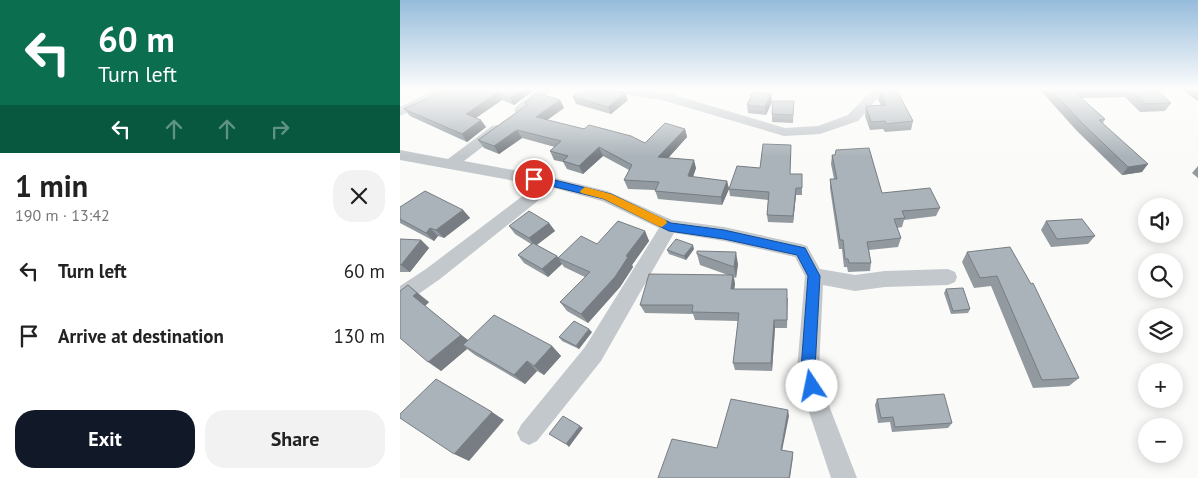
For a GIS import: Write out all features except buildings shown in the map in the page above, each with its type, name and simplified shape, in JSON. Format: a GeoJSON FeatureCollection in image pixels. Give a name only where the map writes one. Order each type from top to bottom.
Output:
{"type":"FeatureCollection","features":[{"type":"Feature","properties":{"kind":"street"},"geometry":{"type":"LineString","coordinates":[[452,163],[518,112]]}},
{"type":"Feature","properties":{"kind":"street"},"geometry":{"type":"LineString","coordinates":[[718,112],[784,132],[820,130],[853,118],[858,112]]}},
{"type":"Feature","properties":{"kind":"street"},"geometry":{"type":"LineString","coordinates":[[400,155],[551,182],[607,196],[669,226],[724,234],[801,251],[814,276],[808,369],[817,403],[844,478]]}},
{"type":"Feature","properties":{"kind":"street"},"geometry":{"type":"LineString","coordinates":[[400,296],[433,274],[551,182]]}},
{"type":"Feature","properties":{"kind":"street"},"geometry":{"type":"LineString","coordinates":[[529,433],[593,354],[669,226]]}},
{"type":"Feature","properties":{"kind":"street"},"geometry":{"type":"LineString","coordinates":[[814,276],[855,283],[885,279],[948,277]]}},
{"type":"Feature","properties":{"kind":"slow traffic"},"geometry":{"type":"LineString","coordinates":[[585,191],[607,196],[662,223]]}},
{"type":"Feature","properties":{"kind":"route"},"geometry":{"type":"LineString","coordinates":[[534,179],[607,196],[669,226],[724,234],[801,251],[814,276],[808,369],[812,386]]}}]}
